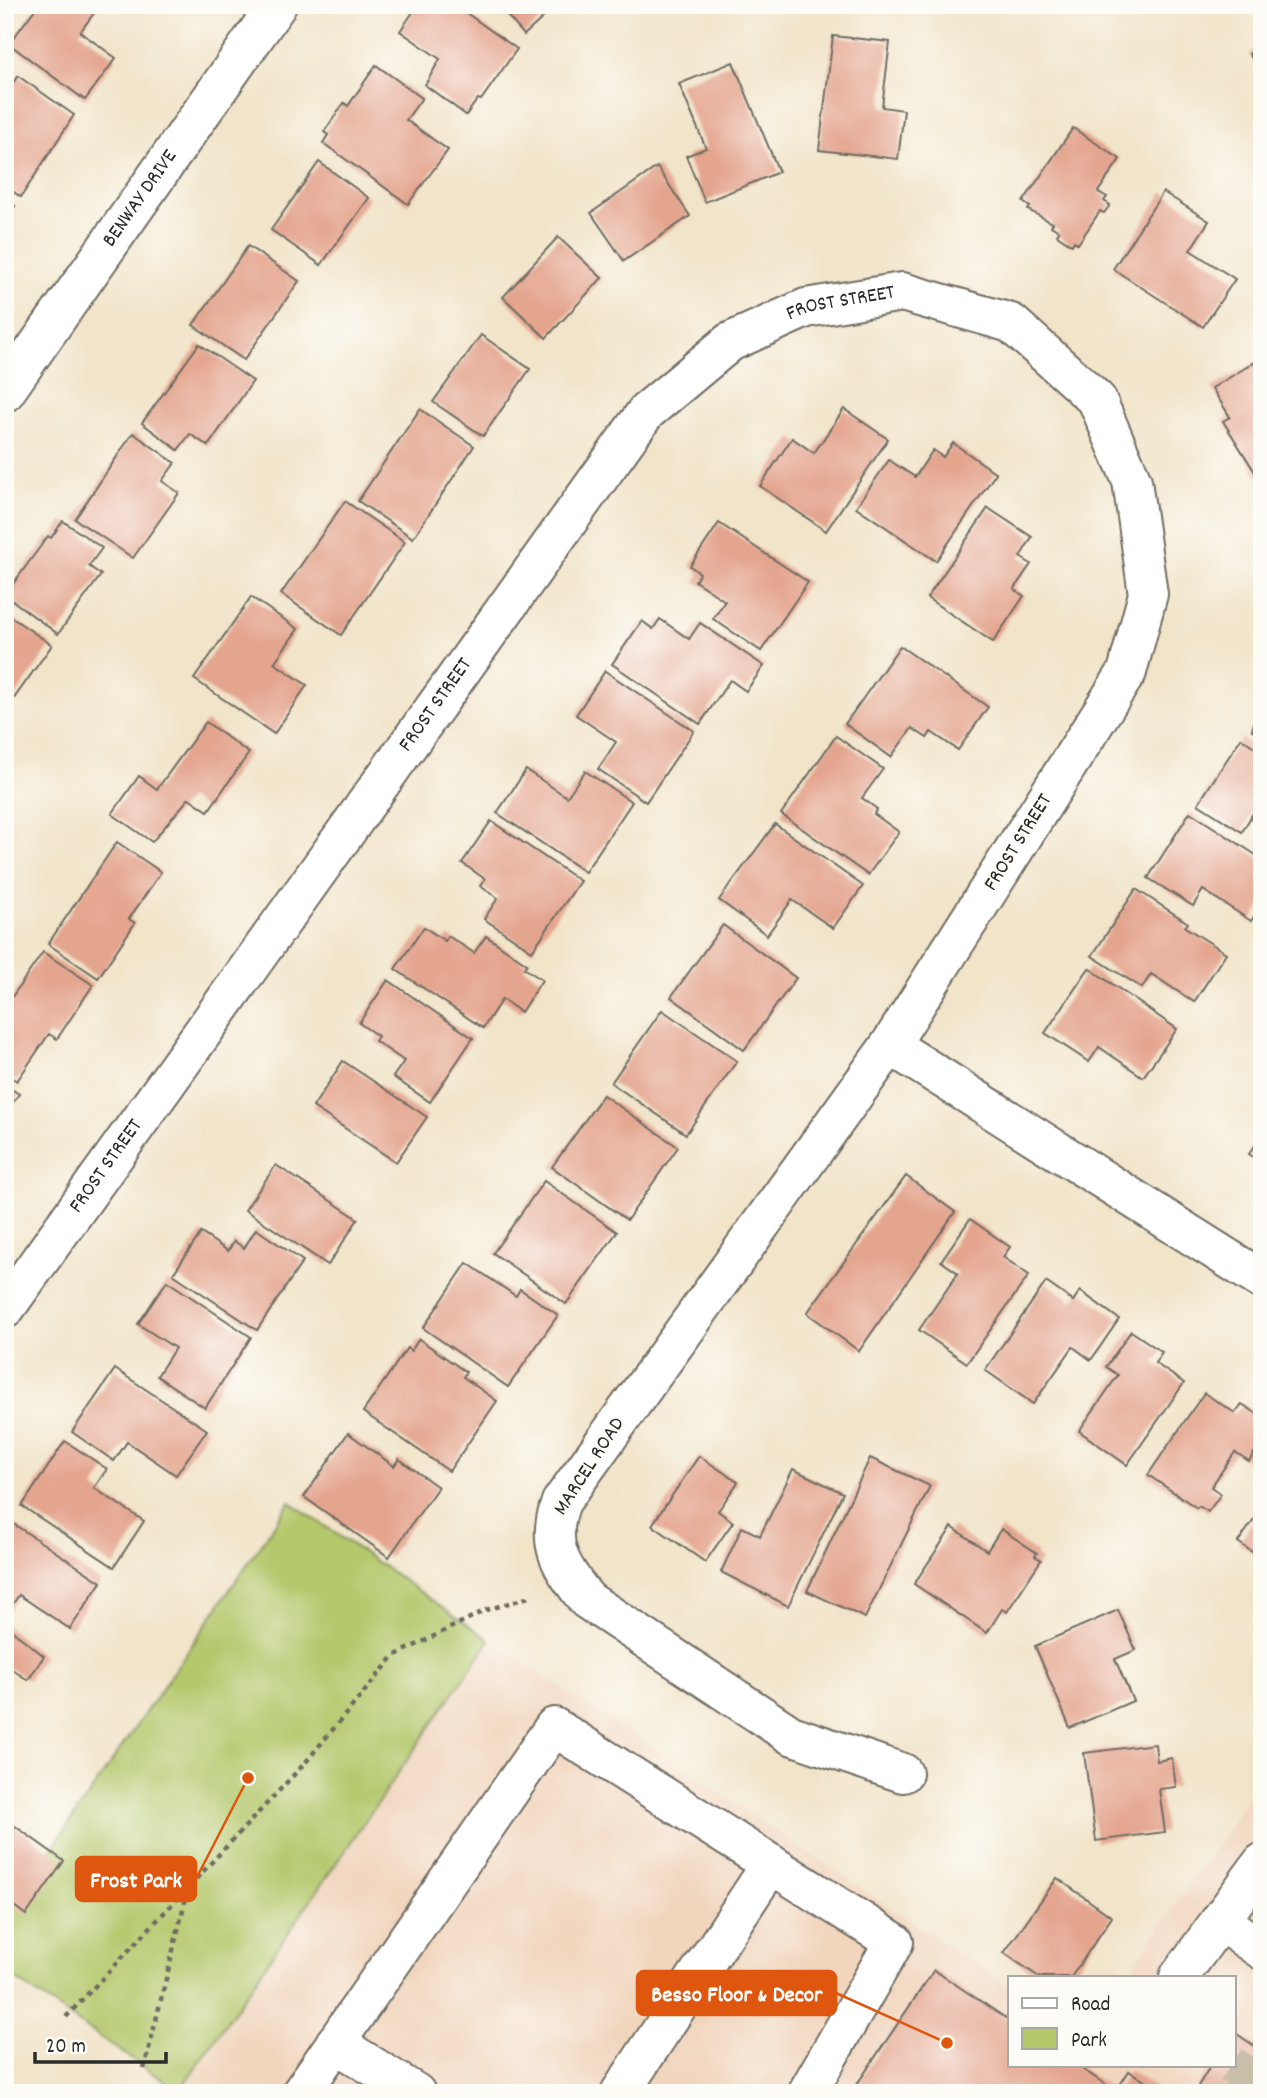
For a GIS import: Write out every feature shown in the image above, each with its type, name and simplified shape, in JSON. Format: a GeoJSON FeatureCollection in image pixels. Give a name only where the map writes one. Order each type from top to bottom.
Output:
{"type":"FeatureCollection","features":[{"type":"Feature","properties":{"kind":"street","name":"BENWAY DRIVE"},"geometry":{"type":"LineString","coordinates":[[5,392],[277,5]]}},
{"type":"Feature","properties":{"kind":"street","name":"FROST STREET"},"geometry":{"type":"LineString","coordinates":[[5,1309],[646,412],[730,342],[806,308],[902,292],[1011,323],[1097,400],[1132,481],[1148,594],[1127,671],[890,1045]]}},
{"type":"Feature","properties":{"kind":"street"},"geometry":{"type":"LineString","coordinates":[[890,1045],[1262,1280]]}},
{"type":"Feature","properties":{"kind":"street","name":"MARCEL ROAD"},"geometry":{"type":"LineString","coordinates":[[890,1045],[561,1502],[553,1524],[555,1547],[574,1583],[587,1600],[791,1735],[903,1773]]}},
{"type":"Feature","properties":{"kind":"street"},"geometry":{"type":"LineString","coordinates":[[301,2093],[554,1727],[894,1942],[807,2093]]}},
{"type":"Feature","properties":{"kind":"street"},"geometry":{"type":"LineString","coordinates":[[1180,1976],[1262,1863]]}},
{"type":"Feature","properties":{"kind":"street"},"geometry":{"type":"LineString","coordinates":[[620,2093],[771,1864]]}},
{"type":"Feature","properties":{"kind":"street"},"geometry":{"type":"LineString","coordinates":[[1220,1921],[1262,1950]]}},
{"type":"Feature","properties":{"kind":"street"},"geometry":{"type":"LineString","coordinates":[[335,2043],[416,2093]]}},
{"type":"Feature","properties":{"kind":"path"},"geometry":{"type":"LineString","coordinates":[[66,2017],[305,1763],[394,1656],[486,1610],[574,1583]]}},
{"type":"Feature","properties":{"kind":"path"},"geometry":{"type":"LineString","coordinates":[[144,2069],[190,1885]]}},
{"type":"Feature","properties":{"kind":"shaded area"},"geometry":{"type":"Polygon","coordinates":[[[490,1640],[1008,1986],[1008,2066],[1236,2066],[1236,1976],[1127,1976],[1262,1778],[1262,2093],[179,2091],[490,1640]]]}},
{"type":"Feature","properties":{"kind":"green space"},"geometry":{"type":"Polygon","coordinates":[[[290,1502],[490,1640],[179,2091],[5,1972],[5,1917],[290,1502]]]}},
{"type":"Feature","properties":{"kind":"building"},"geometry":{"type":"Polygon","coordinates":[[[38,5],[100,5],[80,32],[116,58],[85,100],[9,44],[38,5]]]}},
{"type":"Feature","properties":{"kind":"building"},"geometry":{"type":"Polygon","coordinates":[[[418,5],[455,5],[517,49],[481,100],[478,99],[466,115],[425,85],[440,59],[400,31],[418,5]]]}},
{"type":"Feature","properties":{"kind":"building"},"geometry":{"type":"Polygon","coordinates":[[[498,5],[557,5],[524,35],[498,5]]]}},
{"type":"Feature","properties":{"kind":"building"},"geometry":{"type":"Polygon","coordinates":[[[833,36],[890,42],[882,107],[904,110],[898,159],[819,150],[833,36]]]}},
{"type":"Feature","properties":{"kind":"building"},"geometry":{"type":"Polygon","coordinates":[[[1262,45],[1262,72],[1249,54],[1262,45]]]}},
{"type":"Feature","properties":{"kind":"building"},"geometry":{"type":"Polygon","coordinates":[[[733,62],[779,172],[705,202],[686,156],[706,148],[679,84],[733,62]]]}},
{"type":"Feature","properties":{"kind":"building"},"geometry":{"type":"Polygon","coordinates":[[[376,65],[422,98],[406,120],[448,150],[408,204],[323,143],[328,135],[324,132],[344,103],[348,106],[376,65]]]}},
{"type":"Feature","properties":{"kind":"building"},"geometry":{"type":"Polygon","coordinates":[[[18,76],[74,115],[21,197],[5,186],[5,94],[18,76]]]}},
{"type":"Feature","properties":{"kind":"building"},"geometry":{"type":"Polygon","coordinates":[[[1073,128],[1120,159],[1098,192],[1107,197],[1104,201],[1110,205],[1104,213],[1100,211],[1078,244],[1074,241],[1072,245],[1057,235],[1059,231],[1051,226],[1053,223],[1028,210],[1030,207],[1023,202],[1073,128]]]}},
{"type":"Feature","properties":{"kind":"building"},"geometry":{"type":"Polygon","coordinates":[[[319,162],[369,198],[321,265],[271,230],[319,162]]]}},
{"type":"Feature","properties":{"kind":"building"},"geometry":{"type":"Polygon","coordinates":[[[657,167],[690,216],[624,261],[591,213],[657,167]]]}},
{"type":"Feature","properties":{"kind":"building"},"geometry":{"type":"Polygon","coordinates":[[[1163,192],[1209,221],[1190,250],[1235,279],[1203,327],[1113,269],[1163,192]]]}},
{"type":"Feature","properties":{"kind":"building"},"geometry":{"type":"Polygon","coordinates":[[[5,199],[15,206],[5,220],[5,199]]]}},
{"type":"Feature","properties":{"kind":"building"},"geometry":{"type":"Polygon","coordinates":[[[558,237],[602,278],[546,338],[503,297],[558,237]]]}},
{"type":"Feature","properties":{"kind":"building"},"geometry":{"type":"Polygon","coordinates":[[[248,246],[299,281],[244,360],[193,325],[248,246]]]}},
{"type":"Feature","properties":{"kind":"building"},"geometry":{"type":"Polygon","coordinates":[[[481,335],[530,369],[483,436],[433,402],[481,335]]]}},
{"type":"Feature","properties":{"kind":"building"},"geometry":{"type":"Polygon","coordinates":[[[199,344],[253,381],[208,446],[190,434],[178,450],[142,423],[199,344]]]}},
{"type":"Feature","properties":{"kind":"building"},"geometry":{"type":"Polygon","coordinates":[[[1255,362],[1262,373],[1260,480],[1223,421],[1230,417],[1212,388],[1255,362]]]}},
{"type":"Feature","properties":{"kind":"building"},"geometry":{"type":"Polygon","coordinates":[[[420,409],[474,446],[413,538],[358,501],[420,409]]]}},
{"type":"Feature","properties":{"kind":"building"},"geometry":{"type":"Polygon","coordinates":[[[844,409],[888,439],[826,531],[760,486],[792,438],[814,453],[844,409]]]}},
{"type":"Feature","properties":{"kind":"building"},"geometry":{"type":"Polygon","coordinates":[[[133,433],[175,463],[162,481],[179,493],[133,558],[75,519],[133,433]]]}},
{"type":"Feature","properties":{"kind":"building"},"geometry":{"type":"Polygon","coordinates":[[[953,443],[996,473],[936,561],[856,507],[889,460],[915,477],[933,450],[943,457],[953,443]]]}},
{"type":"Feature","properties":{"kind":"building"},"geometry":{"type":"Polygon","coordinates":[[[345,501],[405,542],[341,635],[281,594],[345,501]]]}},
{"type":"Feature","properties":{"kind":"building"},"geometry":{"type":"Polygon","coordinates":[[[988,508],[1032,537],[1020,557],[1031,564],[1014,589],[1024,596],[993,642],[927,598],[988,508]]]}},
{"type":"Feature","properties":{"kind":"building"},"geometry":{"type":"Polygon","coordinates":[[[63,521],[102,548],[89,566],[101,575],[58,634],[5,595],[48,536],[51,538],[63,521]]]}},
{"type":"Feature","properties":{"kind":"building"},"geometry":{"type":"Polygon","coordinates":[[[719,523],[808,582],[761,651],[713,619],[725,601],[695,581],[700,573],[690,566],[719,523]]]}},
{"type":"Feature","properties":{"kind":"building"},"geometry":{"type":"Polygon","coordinates":[[[251,597],[298,629],[274,663],[307,685],[274,734],[194,679],[251,597]]]}},
{"type":"Feature","properties":{"kind":"building"},"geometry":{"type":"Polygon","coordinates":[[[5,613],[52,645],[5,711],[5,613]]]}},
{"type":"Feature","properties":{"kind":"building"},"geometry":{"type":"Polygon","coordinates":[[[660,619],[689,639],[700,623],[764,666],[746,691],[730,680],[700,724],[612,664],[642,621],[653,629],[660,619]]]}},
{"type":"Feature","properties":{"kind":"building"},"geometry":{"type":"Polygon","coordinates":[[[900,646],[988,707],[958,750],[931,732],[927,738],[912,728],[891,757],[845,724],[900,646]]]}},
{"type":"Feature","properties":{"kind":"building"},"geometry":{"type":"Polygon","coordinates":[[[1262,666],[1262,690],[1255,688],[1262,666]]]}},
{"type":"Feature","properties":{"kind":"building"},"geometry":{"type":"Polygon","coordinates":[[[605,671],[694,731],[646,802],[598,769],[616,742],[576,715],[605,671]]]}},
{"type":"Feature","properties":{"kind":"building"},"geometry":{"type":"Polygon","coordinates":[[[1262,694],[1262,733],[1252,730],[1262,694]]]}},
{"type":"Feature","properties":{"kind":"building"},"geometry":{"type":"Polygon","coordinates":[[[206,722],[249,753],[208,811],[189,798],[152,842],[112,814],[139,776],[157,789],[206,722]]]}},
{"type":"Feature","properties":{"kind":"building"},"geometry":{"type":"Polygon","coordinates":[[[836,736],[883,769],[862,798],[877,809],[874,814],[899,832],[868,875],[781,814],[836,736]]]}},
{"type":"Feature","properties":{"kind":"building"},"geometry":{"type":"Polygon","coordinates":[[[1241,738],[1262,752],[1262,821],[1252,815],[1242,832],[1198,804],[1241,738]]]}},
{"type":"Feature","properties":{"kind":"building"},"geometry":{"type":"Polygon","coordinates":[[[526,770],[567,797],[585,771],[632,802],[585,872],[497,813],[526,770]]]}},
{"type":"Feature","properties":{"kind":"building"},"geometry":{"type":"Polygon","coordinates":[[[1190,812],[1262,859],[1262,905],[1251,921],[1203,890],[1193,906],[1148,878],[1190,812]]]}},
{"type":"Feature","properties":{"kind":"building"},"geometry":{"type":"Polygon","coordinates":[[[491,821],[580,881],[532,951],[484,919],[498,898],[480,886],[485,879],[462,863],[491,821]]]}},
{"type":"Feature","properties":{"kind":"building"},"geometry":{"type":"Polygon","coordinates":[[[775,824],[863,886],[833,928],[792,900],[767,935],[719,900],[775,824]]]}},
{"type":"Feature","properties":{"kind":"building"},"geometry":{"type":"Polygon","coordinates":[[[117,842],[161,872],[129,919],[135,923],[98,978],[48,944],[117,842]]]}},
{"type":"Feature","properties":{"kind":"building"},"geometry":{"type":"Polygon","coordinates":[[[1136,889],[1188,923],[1185,927],[1226,953],[1194,1002],[1151,974],[1142,988],[1092,956],[1136,889]]]}},
{"type":"Feature","properties":{"kind":"building"},"geometry":{"type":"Polygon","coordinates":[[[723,925],[796,978],[744,1050],[671,997],[723,925]]]}},
{"type":"Feature","properties":{"kind":"building"},"geometry":{"type":"Polygon","coordinates":[[[424,927],[445,941],[448,936],[474,953],[486,936],[527,964],[524,968],[542,980],[521,1012],[502,999],[483,1028],[395,969],[424,927]]]}},
{"type":"Feature","properties":{"kind":"building"},"geometry":{"type":"Polygon","coordinates":[[[43,952],[93,985],[57,1039],[49,1034],[17,1081],[5,1074],[5,1007],[43,952]]]}},
{"type":"Feature","properties":{"kind":"building"},"geometry":{"type":"Polygon","coordinates":[[[1089,968],[1177,1029],[1143,1077],[1099,1047],[1089,1062],[1045,1033],[1089,968]]]}},
{"type":"Feature","properties":{"kind":"building"},"geometry":{"type":"Polygon","coordinates":[[[388,980],[473,1038],[430,1102],[393,1077],[404,1061],[375,1041],[378,1036],[359,1023],[388,980]]]}},
{"type":"Feature","properties":{"kind":"building"},"geometry":{"type":"Polygon","coordinates":[[[662,1010],[737,1061],[686,1134],[611,1083],[662,1010]]]}},
{"type":"Feature","properties":{"kind":"building"},"geometry":{"type":"Polygon","coordinates":[[[343,1061],[427,1117],[396,1162],[313,1107],[343,1061]]]}},
{"type":"Feature","properties":{"kind":"building"},"geometry":{"type":"Polygon","coordinates":[[[5,1085],[19,1094],[5,1114],[5,1085]]]}},
{"type":"Feature","properties":{"kind":"building"},"geometry":{"type":"Polygon","coordinates":[[[603,1095],[678,1147],[627,1220],[552,1167],[603,1095]]]}},
{"type":"Feature","properties":{"kind":"building"},"geometry":{"type":"Polygon","coordinates":[[[1262,1135],[1262,1163],[1249,1154],[1262,1135]]]}},
{"type":"Feature","properties":{"kind":"building"},"geometry":{"type":"Polygon","coordinates":[[[276,1165],[358,1219],[328,1265],[245,1210],[276,1165]]]}},
{"type":"Feature","properties":{"kind":"building"},"geometry":{"type":"Polygon","coordinates":[[[906,1176],[955,1212],[859,1351],[807,1313],[906,1176]]]}},
{"type":"Feature","properties":{"kind":"building"},"geometry":{"type":"Polygon","coordinates":[[[544,1181],[617,1232],[566,1304],[493,1253],[544,1181]]]}},
{"type":"Feature","properties":{"kind":"building"},"geometry":{"type":"Polygon","coordinates":[[[970,1219],[1010,1247],[1003,1257],[1029,1275],[967,1363],[919,1330],[958,1273],[941,1261],[970,1219]]]}},
{"type":"Feature","properties":{"kind":"building"},"geometry":{"type":"Polygon","coordinates":[[[256,1229],[303,1261],[257,1330],[173,1274],[201,1233],[228,1251],[234,1241],[244,1248],[256,1229]]]}},
{"type":"Feature","properties":{"kind":"building"},"geometry":{"type":"Polygon","coordinates":[[[467,1263],[516,1296],[520,1289],[558,1315],[508,1387],[423,1328],[467,1263]]]}},
{"type":"Feature","properties":{"kind":"building"},"geometry":{"type":"Polygon","coordinates":[[[167,1281],[251,1337],[205,1408],[157,1376],[175,1348],[138,1324],[167,1281]]]}},
{"type":"Feature","properties":{"kind":"building"},"geometry":{"type":"Polygon","coordinates":[[[1046,1282],[1073,1301],[1080,1291],[1119,1319],[1091,1360],[1073,1347],[1033,1404],[985,1370],[1046,1282]]]}},
{"type":"Feature","properties":{"kind":"building"},"geometry":{"type":"Polygon","coordinates":[[[1131,1331],[1162,1352],[1155,1363],[1184,1383],[1127,1465],[1079,1431],[1118,1375],[1106,1367],[1131,1331]]]}},
{"type":"Feature","properties":{"kind":"building"},"geometry":{"type":"Polygon","coordinates":[[[419,1339],[466,1372],[463,1377],[497,1401],[449,1471],[363,1412],[407,1348],[411,1351],[419,1339]]]}},
{"type":"Feature","properties":{"kind":"building"},"geometry":{"type":"Polygon","coordinates":[[[115,1369],[207,1430],[176,1475],[127,1442],[114,1461],[72,1432],[115,1369]]]}},
{"type":"Feature","properties":{"kind":"building"},"geometry":{"type":"Polygon","coordinates":[[[1204,1393],[1235,1413],[1242,1404],[1262,1417],[1262,1441],[1249,1461],[1235,1452],[1211,1487],[1221,1494],[1208,1512],[1199,1506],[1197,1508],[1148,1475],[1204,1393]]]}},
{"type":"Feature","properties":{"kind":"building"},"geometry":{"type":"Polygon","coordinates":[[[348,1433],[394,1466],[399,1459],[438,1487],[389,1557],[304,1497],[348,1433]]]}},
{"type":"Feature","properties":{"kind":"building"},"geometry":{"type":"Polygon","coordinates":[[[65,1441],[107,1469],[94,1488],[144,1521],[114,1567],[22,1506],[65,1441]]]}},
{"type":"Feature","properties":{"kind":"building"},"geometry":{"type":"Polygon","coordinates":[[[699,1456],[738,1482],[718,1511],[733,1522],[705,1562],[652,1525],[699,1456]]]}},
{"type":"Feature","properties":{"kind":"building"},"geometry":{"type":"Polygon","coordinates":[[[870,1458],[930,1486],[865,1618],[807,1591],[870,1458]]]}},
{"type":"Feature","properties":{"kind":"building"},"geometry":{"type":"Polygon","coordinates":[[[793,1469],[843,1493],[788,1606],[721,1572],[742,1527],[760,1536],[793,1469]]]}},
{"type":"Feature","properties":{"kind":"building"},"geometry":{"type":"Polygon","coordinates":[[[1262,1509],[1262,1559],[1238,1542],[1262,1509]]]}},
{"type":"Feature","properties":{"kind":"building"},"geometry":{"type":"Polygon","coordinates":[[[9,1521],[101,1582],[70,1629],[19,1595],[5,1616],[5,1526],[9,1521]]]}},
{"type":"Feature","properties":{"kind":"building"},"geometry":{"type":"Polygon","coordinates":[[[952,1527],[987,1551],[1001,1529],[1037,1553],[1035,1556],[1041,1560],[1007,1612],[1002,1609],[987,1633],[914,1584],[952,1527]]]}},
{"type":"Feature","properties":{"kind":"building"},"geometry":{"type":"Polygon","coordinates":[[[1118,1610],[1136,1650],[1115,1659],[1133,1701],[1070,1728],[1035,1646],[1118,1610]]]}},
{"type":"Feature","properties":{"kind":"building"},"geometry":{"type":"Polygon","coordinates":[[[5,1625],[44,1656],[28,1680],[10,1668],[5,1675],[5,1625]]]}},
{"type":"Feature","properties":{"kind":"building"},"geometry":{"type":"Polygon","coordinates":[[[1155,1744],[1157,1761],[1172,1758],[1176,1787],[1159,1789],[1165,1832],[1096,1841],[1084,1753],[1155,1744]]]}},
{"type":"Feature","properties":{"kind":"building"},"geometry":{"type":"Polygon","coordinates":[[[5,1819],[64,1861],[26,1915],[5,1899],[5,1819]]]}},
{"type":"Feature","properties":{"kind":"building"},"geometry":{"type":"Polygon","coordinates":[[[1057,1878],[1112,1917],[1072,1976],[1038,1976],[1004,1953],[1057,1878]]]}},
{"type":"Feature","properties":{"kind":"building"},"geometry":{"type":"Polygon","coordinates":[[[934,1970],[1008,2020],[1008,2066],[1078,2066],[1116,2091],[1129,2071],[1163,2093],[851,2093],[934,1970]]]}},
{"type":"Feature","properties":{"kind":"building"},"geometry":{"type":"Polygon","coordinates":[[[1236,2033],[1262,2051],[1262,2093],[1208,2093],[1198,2086],[1210,2066],[1236,2066],[1236,2033]]]}},
{"type":"Feature","properties":{"kind":"tunnel"},"geometry":{"type":"LineString","coordinates":[[1232,2066],[1262,2086]]}},
{"type":"Feature","properties":{"kind":"place","name":"Frost Park"},"geometry":{"type":"Point","coordinates":[248,1778]}},
{"type":"Feature","properties":{"kind":"place","name":"Besso Floor & Decor"},"geometry":{"type":"Point","coordinates":[947,2043]}}]}
